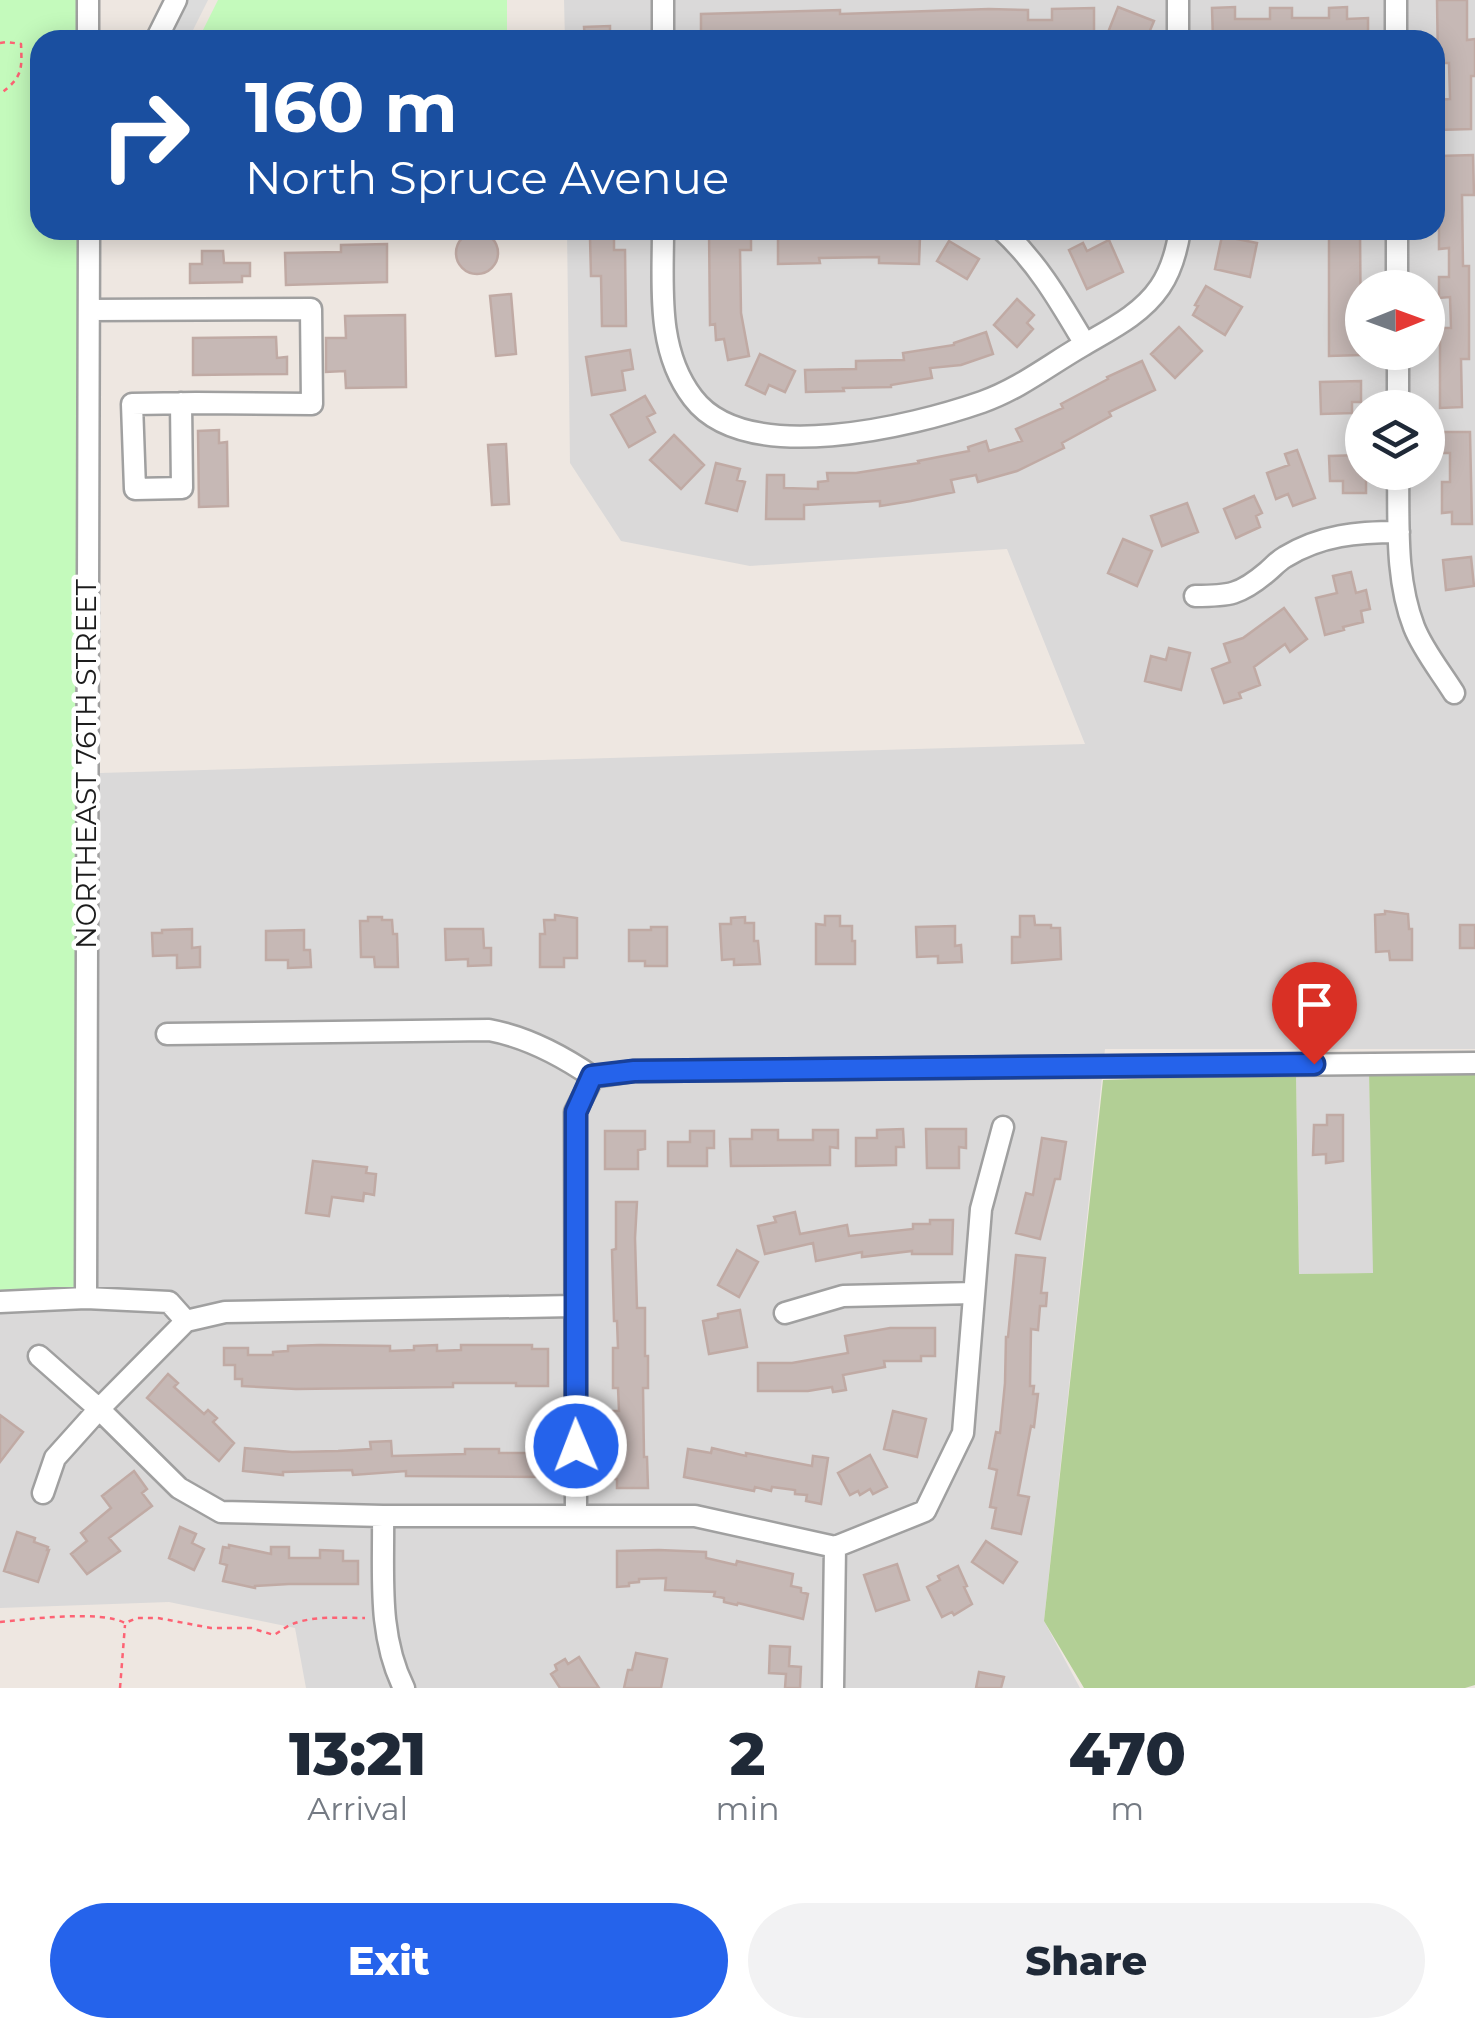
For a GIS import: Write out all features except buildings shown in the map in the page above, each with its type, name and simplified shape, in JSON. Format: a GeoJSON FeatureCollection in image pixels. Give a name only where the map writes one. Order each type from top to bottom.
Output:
{"type":"FeatureCollection","features":[{"type":"Feature","properties":{"kind":"street"},"geometry":{"type":"LineString","coordinates":[[88,0],[88,30]]}},
{"type":"Feature","properties":{"kind":"street"},"geometry":{"type":"LineString","coordinates":[[161,30],[176,0]]}},
{"type":"Feature","properties":{"kind":"street"},"geometry":{"type":"LineString","coordinates":[[663,0],[663,30]]}},
{"type":"Feature","properties":{"kind":"street"},"geometry":{"type":"LineString","coordinates":[[1178,0],[1178,30]]}},
{"type":"Feature","properties":{"kind":"street"},"geometry":{"type":"LineString","coordinates":[[1396,0],[1396,30]]}},
{"type":"Feature","properties":{"kind":"street","name":"NORTHEAST 76TH STREET"},"geometry":{"type":"LineString","coordinates":[[86,1298],[89,240]]}},
{"type":"Feature","properties":{"kind":"street"},"geometry":{"type":"LineString","coordinates":[[663,240],[663,318],[671,355],[694,401],[744,431],[798,436],[863,432],[984,401],[1022,383],[1140,309],[1160,287],[1177,240]]}},
{"type":"Feature","properties":{"kind":"street"},"geometry":{"type":"LineString","coordinates":[[1013,240],[1049,282],[1085,344]]}},
{"type":"Feature","properties":{"kind":"street"},"geometry":{"type":"LineString","coordinates":[[1397,240],[1397,270]]}},
{"type":"Feature","properties":{"kind":"street"},"geometry":{"type":"LineString","coordinates":[[89,310],[311,309],[312,404],[181,403],[132,404],[135,488],[182,488],[181,403]]}},
{"type":"Feature","properties":{"kind":"street"},"geometry":{"type":"LineString","coordinates":[[1398,490],[1402,584],[1414,630],[1454,694]]}},
{"type":"Feature","properties":{"kind":"street"},"geometry":{"type":"LineString","coordinates":[[1195,596],[1231,596],[1282,558],[1330,536],[1399,532]]}},
{"type":"Feature","properties":{"kind":"street"},"geometry":{"type":"LineString","coordinates":[[167,1034],[489,1030],[508,1033],[563,1057],[592,1076],[646,1071],[1475,1063]]}},
{"type":"Feature","properties":{"kind":"street"},"geometry":{"type":"LineString","coordinates":[[576,1516],[576,1112],[592,1076]]}},
{"type":"Feature","properties":{"kind":"street"},"geometry":{"type":"LineString","coordinates":[[40,1356],[179,1488],[221,1512],[696,1516],[835,1547],[925,1511],[963,1433],[981,1209],[1003,1127]]}},
{"type":"Feature","properties":{"kind":"street"},"geometry":{"type":"LineString","coordinates":[[785,1312],[842,1296],[974,1294]]}},
{"type":"Feature","properties":{"kind":"street"},"geometry":{"type":"LineString","coordinates":[[0,1302],[86,1298],[169,1302],[186,1321]]}},
{"type":"Feature","properties":{"kind":"street"},"geometry":{"type":"LineString","coordinates":[[43,1493],[55,1458],[186,1321],[225,1312],[574,1306]]}},
{"type":"Feature","properties":{"kind":"street"},"geometry":{"type":"LineString","coordinates":[[383,1516],[384,1618],[388,1648],[404,1688]]}},
{"type":"Feature","properties":{"kind":"street"},"geometry":{"type":"LineString","coordinates":[[832,1688],[835,1547]]}},
{"type":"Feature","properties":{"kind":"path"},"geometry":{"type":"LineString","coordinates":[[0,44],[21,44],[24,62],[0,94]]}},
{"type":"Feature","properties":{"kind":"path"},"geometry":{"type":"LineString","coordinates":[[0,1622],[114,1617],[126,1623]]}},
{"type":"Feature","properties":{"kind":"path"},"geometry":{"type":"LineString","coordinates":[[126,1623],[137,1618],[158,1618],[211,1628],[251,1628],[274,1635],[300,1622],[384,1618]]}},
{"type":"Feature","properties":{"kind":"path"},"geometry":{"type":"LineString","coordinates":[[120,1688],[126,1623]]}},
{"type":"Feature","properties":{"kind":"shaded area"},"geometry":{"type":"Polygon","coordinates":[[[176,0],[208,0],[193,30],[161,30],[176,0]]]}},
{"type":"Feature","properties":{"kind":"shaded area"},"geometry":{"type":"Polygon","coordinates":[[[564,0],[1475,0],[1475,1049],[1105,1049],[1044,1621],[1080,1688],[306,1688],[295,1628],[169,1602],[0,1608],[0,1313],[84,1310],[71,1050],[97,1050],[100,773],[1085,744],[1007,549],[750,566],[621,541],[570,463],[567,240],[1445,240],[1445,30],[565,30],[564,0]]]}},
{"type":"Feature","properties":{"kind":"shaded area"},"geometry":{"type":"Polygon","coordinates":[[[1369,1072],[1374,1273],[1299,1274],[1296,1074],[1369,1072]]]}},
{"type":"Feature","properties":{"kind":"green space"},"geometry":{"type":"Polygon","coordinates":[[[0,0],[78,0],[78,30],[30,30],[30,240],[80,240],[85,1298],[0,1300],[0,0]]]}},
{"type":"Feature","properties":{"kind":"green space"},"geometry":{"type":"Polygon","coordinates":[[[218,0],[507,0],[507,30],[203,30],[218,0]]]}},
{"type":"Feature","properties":{"kind":"green space"},"geometry":{"type":"Polygon","coordinates":[[[1369,1072],[1475,1072],[1475,1685],[1084,1688],[1044,1621],[1103,1080],[1296,1074],[1299,1274],[1373,1273],[1369,1072]]]}},
{"type":"Feature","properties":{"kind":"route"},"geometry":{"type":"LineString","coordinates":[[576,1446],[576,1112],[592,1076],[634,1071],[1314,1064]]}}]}
